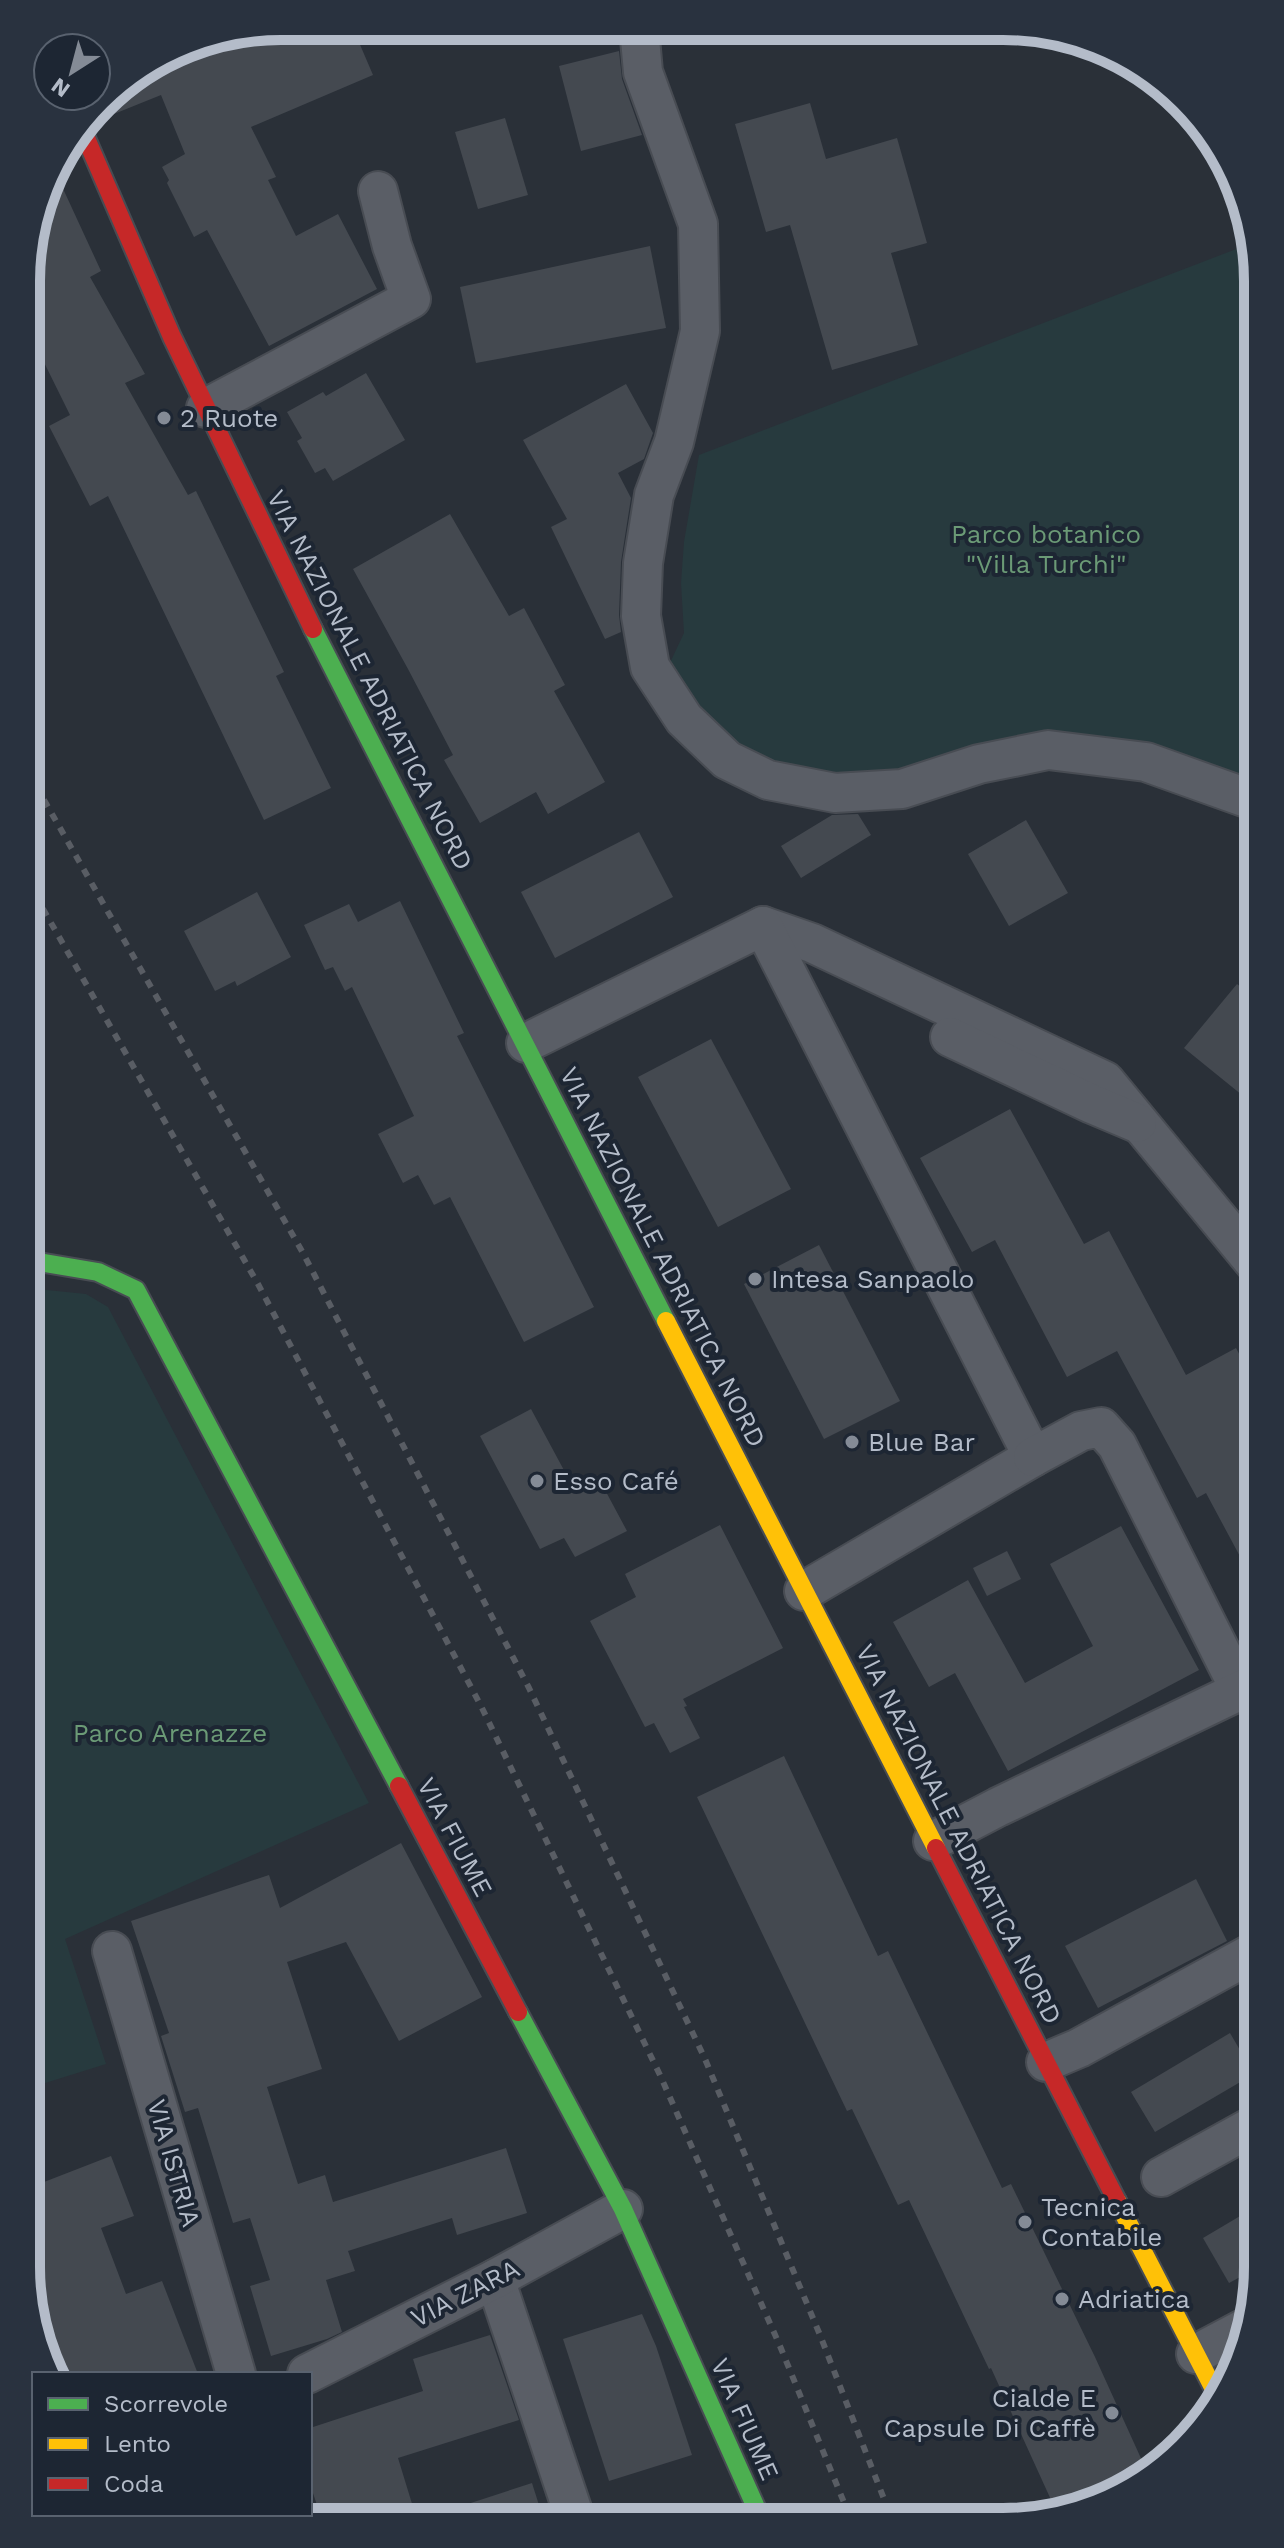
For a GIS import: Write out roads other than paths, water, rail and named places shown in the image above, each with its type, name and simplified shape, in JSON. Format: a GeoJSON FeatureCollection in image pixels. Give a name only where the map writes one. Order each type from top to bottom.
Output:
{"type":"FeatureCollection","features":[{"type":"Feature","properties":{"kind":"main road","name":"VIA NAZIONALE ADRIATICA NORD"},"geometry":{"type":"LineString","coordinates":[[86,140],[206,408],[336,677],[1213,2387]]}},
{"type":"Feature","properties":{"kind":"main road","name":"VIA FIUME"},"geometry":{"type":"LineString","coordinates":[[40,1262],[104,1272],[122,1279],[136,1290],[623,2209],[756,2508]]}},
{"type":"Feature","properties":{"kind":"street"},"geometry":{"type":"LineString","coordinates":[[640,40],[643,72],[698,224],[700,331],[674,442],[654,495],[643,563],[641,616],[650,667],[684,719],[727,760],[768,780],[835,793],[902,789],[979,764],[1048,750],[1146,762],[1244,797]]}},
{"type":"Feature","properties":{"kind":"street"},"geometry":{"type":"LineString","coordinates":[[206,408],[411,299],[392,246],[378,191]]}},
{"type":"Feature","properties":{"kind":"street"},"geometry":{"type":"LineString","coordinates":[[526,1043],[763,926]]}},
{"type":"Feature","properties":{"kind":"street"},"geometry":{"type":"LineString","coordinates":[[763,926],[816,974],[1138,1123],[1244,1250]]}},
{"type":"Feature","properties":{"kind":"street"},"geometry":{"type":"LineString","coordinates":[[763,926],[1033,1457]]}},
{"type":"Feature","properties":{"kind":"street"},"geometry":{"type":"LineString","coordinates":[[804,1591],[1033,1457],[1081,1431],[1101,1427],[1117,1445],[1243,1676]]}},
{"type":"Feature","properties":{"kind":"street"},"geometry":{"type":"LineString","coordinates":[[933,1841],[1243,1689]]}},
{"type":"Feature","properties":{"kind":"street","name":"VIA ISTRIA"},"geometry":{"type":"LineString","coordinates":[[112,1951],[235,2372]]}},
{"type":"Feature","properties":{"kind":"street"},"geometry":{"type":"LineString","coordinates":[[1046,2062],[1079,2048],[1243,1958]]}},
{"type":"Feature","properties":{"kind":"street"},"geometry":{"type":"LineString","coordinates":[[1161,2177],[1243,2132]]}},
{"type":"Feature","properties":{"kind":"street","name":"VIA ZARA"},"geometry":{"type":"LineString","coordinates":[[311,2372],[495,2279],[623,2209]]}},
{"type":"Feature","properties":{"kind":"street"},"geometry":{"type":"LineString","coordinates":[[495,2279],[572,2508]]}},
{"type":"Feature","properties":{"kind":"street"},"geometry":{"type":"LineString","coordinates":[[1196,2354],[1234,2334]]}},
{"type":"Feature","properties":{"kind":"railway"},"geometry":{"type":"LineString","coordinates":[[40,793],[303,1253],[529,1688],[705,2059],[820,2335],[888,2508]]}},
{"type":"Feature","properties":{"kind":"railway"},"geometry":{"type":"LineString","coordinates":[[40,904],[258,1284],[481,1706],[660,2075],[780,2346],[846,2508]]}},
{"type":"Feature","properties":{"kind":"place","name":"2 Ruote"},"geometry":{"type":"Point","coordinates":[164,418]}},
{"type":"Feature","properties":{"kind":"place","name":"Intesa Sanpaolo"},"geometry":{"type":"Point","coordinates":[755,1279]}},
{"type":"Feature","properties":{"kind":"place","name":"Blue Bar"},"geometry":{"type":"Point","coordinates":[852,1442]}},
{"type":"Feature","properties":{"kind":"place","name":"Esso Café"},"geometry":{"type":"Point","coordinates":[537,1481]}},
{"type":"Feature","properties":{"kind":"place","name":"Tecnica Contabile"},"geometry":{"type":"Point","coordinates":[1025,2222]}},
{"type":"Feature","properties":{"kind":"place","name":"Adriatica"},"geometry":{"type":"Point","coordinates":[1062,2299]}},
{"type":"Feature","properties":{"kind":"place","name":"Cialde E Capsule Di Caffè"},"geometry":{"type":"Point","coordinates":[1112,2413]}},
{"type":"Feature","properties":{"kind":"park label","name":"Parco botanico \"Villa Turchi\""},"geometry":{"type":"Point","coordinates":[1046,549]}},
{"type":"Feature","properties":{"kind":"park label","name":"Parco Arenazze"},"geometry":{"type":"Point","coordinates":[170,1733]}}]}
